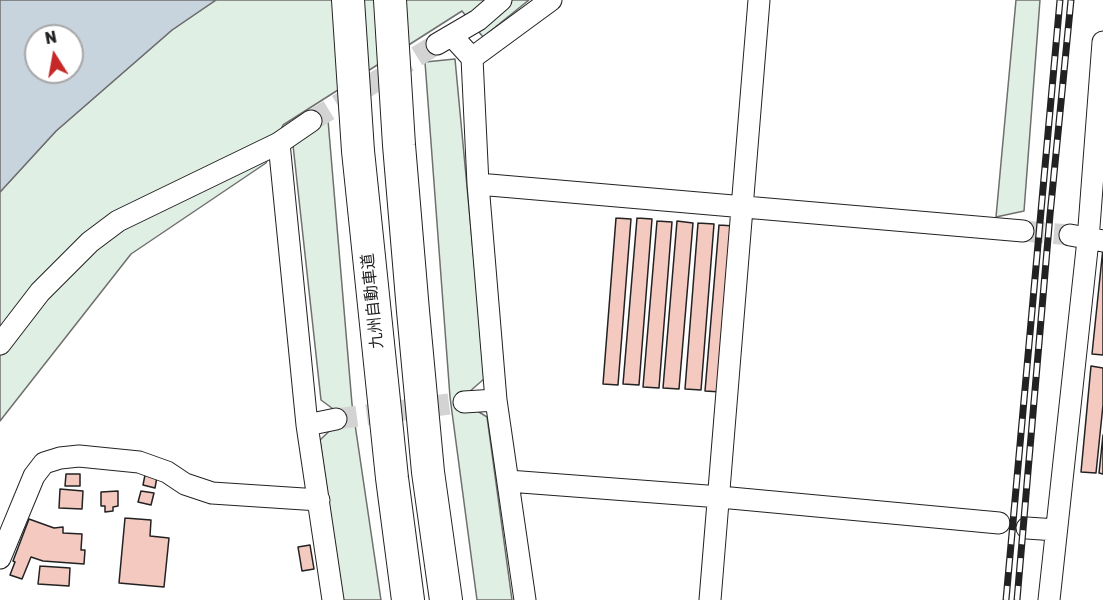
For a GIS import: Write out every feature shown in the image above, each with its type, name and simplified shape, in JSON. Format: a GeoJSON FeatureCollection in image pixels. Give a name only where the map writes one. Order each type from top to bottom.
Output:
{"type":"FeatureCollection","features":[{"type":"Feature","properties":{"kind":"highway"},"geometry":{"type":"LineString","coordinates":[[390,6],[399,145],[428,472],[446,600]]}},
{"type":"Feature","properties":{"kind":"highway","name":"九州自動車道"},"geometry":{"type":"LineString","coordinates":[[349,12],[358,151],[392,478],[408,600]]}},
{"type":"Feature","properties":{"kind":"street"},"geometry":{"type":"LineString","coordinates":[[472,58],[444,40],[477,20],[501,0]]}},
{"type":"Feature","properties":{"kind":"street"},"geometry":{"type":"LineString","coordinates":[[472,58],[551,0]]}},
{"type":"Feature","properties":{"kind":"street"},"geometry":{"type":"LineString","coordinates":[[710,600],[759,0]]}},
{"type":"Feature","properties":{"kind":"street"},"geometry":{"type":"LineString","coordinates":[[1049,600],[1087,239],[1103,42]]}},
{"type":"Feature","properties":{"kind":"street"},"geometry":{"type":"LineString","coordinates":[[472,58],[478,184],[496,400],[525,600]]}},
{"type":"Feature","properties":{"kind":"street"},"geometry":{"type":"LineString","coordinates":[[0,344],[40,292],[90,242],[118,221],[279,143],[311,121]]}},
{"type":"Feature","properties":{"kind":"street"},"geometry":{"type":"LineString","coordinates":[[279,143],[308,425],[333,600]]}},
{"type":"Feature","properties":{"kind":"street"},"geometry":{"type":"LineString","coordinates":[[478,184],[1023,231]]}},
{"type":"Feature","properties":{"kind":"street"},"geometry":{"type":"LineString","coordinates":[[464,402],[496,400]]}},
{"type":"Feature","properties":{"kind":"street"},"geometry":{"type":"LineString","coordinates":[[308,425],[336,419]]}},
{"type":"Feature","properties":{"kind":"street"},"geometry":{"type":"LineString","coordinates":[[0,558],[34,476],[44,463],[60,458],[79,456],[139,462],[167,472],[185,484],[212,493],[319,500]]}},
{"type":"Feature","properties":{"kind":"street"},"geometry":{"type":"LineString","coordinates":[[508,481],[720,497],[999,523]]}},
{"type":"Feature","properties":{"kind":"street"},"geometry":{"type":"LineString","coordinates":[[1027,528],[1056,530]]}},
{"type":"Feature","properties":{"kind":"green space"},"geometry":{"type":"Polygon","coordinates":[[[216,0],[529,0],[483,37],[462,11],[283,125],[266,163],[131,254],[0,421],[0,192],[56,131],[172,30],[216,0]]]}},
{"type":"Feature","properties":{"kind":"green space"},"geometry":{"type":"Polygon","coordinates":[[[1016,0],[1040,0],[1024,211],[996,217],[1016,0]]]}},
{"type":"Feature","properties":{"kind":"green space"},"geometry":{"type":"Polygon","coordinates":[[[455,59],[485,378],[460,400],[487,417],[512,600],[477,600],[450,397],[425,62],[455,59]]]}},
{"type":"Feature","properties":{"kind":"green space"},"geometry":{"type":"Polygon","coordinates":[[[328,120],[352,404],[381,600],[342,600],[320,440],[344,417],[321,400],[293,145],[328,120]]]}},
{"type":"Feature","properties":{"kind":"shaded area"},"geometry":{"type":"Polygon","coordinates":[[[0,0],[216,0],[172,30],[56,131],[0,192],[0,0]]]}},
{"type":"Feature","properties":{"kind":"building"},"geometry":{"type":"Polygon","coordinates":[[[616,218],[631,219],[618,385],[603,384],[616,218]]]}},
{"type":"Feature","properties":{"kind":"building"},"geometry":{"type":"Polygon","coordinates":[[[637,218],[652,219],[639,385],[623,384],[637,218]]]}},
{"type":"Feature","properties":{"kind":"building"},"geometry":{"type":"Polygon","coordinates":[[[657,221],[672,222],[659,388],[643,387],[657,221]]]}},
{"type":"Feature","properties":{"kind":"building"},"geometry":{"type":"Polygon","coordinates":[[[677,221],[693,223],[679,389],[663,388],[677,221]]]}},
{"type":"Feature","properties":{"kind":"building"},"geometry":{"type":"Polygon","coordinates":[[[698,223],[714,224],[701,390],[685,389],[698,223]]]}},
{"type":"Feature","properties":{"kind":"building"},"geometry":{"type":"Polygon","coordinates":[[[719,225],[734,226],[721,392],[705,391],[719,225]]]}},
{"type":"Feature","properties":{"kind":"building"},"geometry":{"type":"Polygon","coordinates":[[[1103,248],[1103,355],[1092,354],[1103,248]]]}},
{"type":"Feature","properties":{"kind":"building"},"geometry":{"type":"Polygon","coordinates":[[[1091,366],[1103,368],[1103,405],[1096,473],[1081,472],[1091,366]]]}},
{"type":"Feature","properties":{"kind":"building"},"geometry":{"type":"Polygon","coordinates":[[[1103,435],[1103,474],[1099,473],[1103,435]]]}},
{"type":"Feature","properties":{"kind":"building"},"geometry":{"type":"Polygon","coordinates":[[[66,474],[80,474],[80,486],[65,486],[66,474]]]}},
{"type":"Feature","properties":{"kind":"building"},"geometry":{"type":"Polygon","coordinates":[[[145,475],[157,477],[155,488],[143,485],[145,475]]]}},
{"type":"Feature","properties":{"kind":"building"},"geometry":{"type":"Polygon","coordinates":[[[60,489],[83,491],[82,509],[59,508],[60,489]]]}},
{"type":"Feature","properties":{"kind":"building"},"geometry":{"type":"Polygon","coordinates":[[[118,491],[118,506],[113,507],[113,511],[105,512],[105,506],[101,506],[101,492],[118,491]]]}},
{"type":"Feature","properties":{"kind":"building"},"geometry":{"type":"Polygon","coordinates":[[[141,491],[154,493],[151,505],[138,502],[141,491]]]}},
{"type":"Feature","properties":{"kind":"building"},"geometry":{"type":"Polygon","coordinates":[[[125,518],[151,520],[150,536],[169,538],[164,587],[119,583],[125,518]]]}},
{"type":"Feature","properties":{"kind":"building"},"geometry":{"type":"Polygon","coordinates":[[[29,519],[54,528],[63,527],[63,533],[82,534],[81,550],[85,550],[84,564],[43,561],[31,557],[22,579],[10,575],[29,519]]]}},
{"type":"Feature","properties":{"kind":"building"},"geometry":{"type":"Polygon","coordinates":[[[310,545],[314,569],[302,571],[298,547],[310,545]]]}},
{"type":"Feature","properties":{"kind":"building"},"geometry":{"type":"Polygon","coordinates":[[[40,566],[70,568],[69,586],[38,584],[40,566]]]}},
{"type":"Feature","properties":{"kind":"tunnel"},"geometry":{"type":"LineString","coordinates":[[311,121],[437,44]]}},
{"type":"Feature","properties":{"kind":"tunnel"},"geometry":{"type":"LineString","coordinates":[[1023,231],[1070,235]]}},
{"type":"Feature","properties":{"kind":"tunnel"},"geometry":{"type":"LineString","coordinates":[[336,419],[464,402]]}},
{"type":"Feature","properties":{"kind":"railway"},"geometry":{"type":"LineString","coordinates":[[1006,600],[1060,0]]}},
{"type":"Feature","properties":{"kind":"railway"},"geometry":{"type":"LineString","coordinates":[[1017,600],[1071,0]]}}]}
